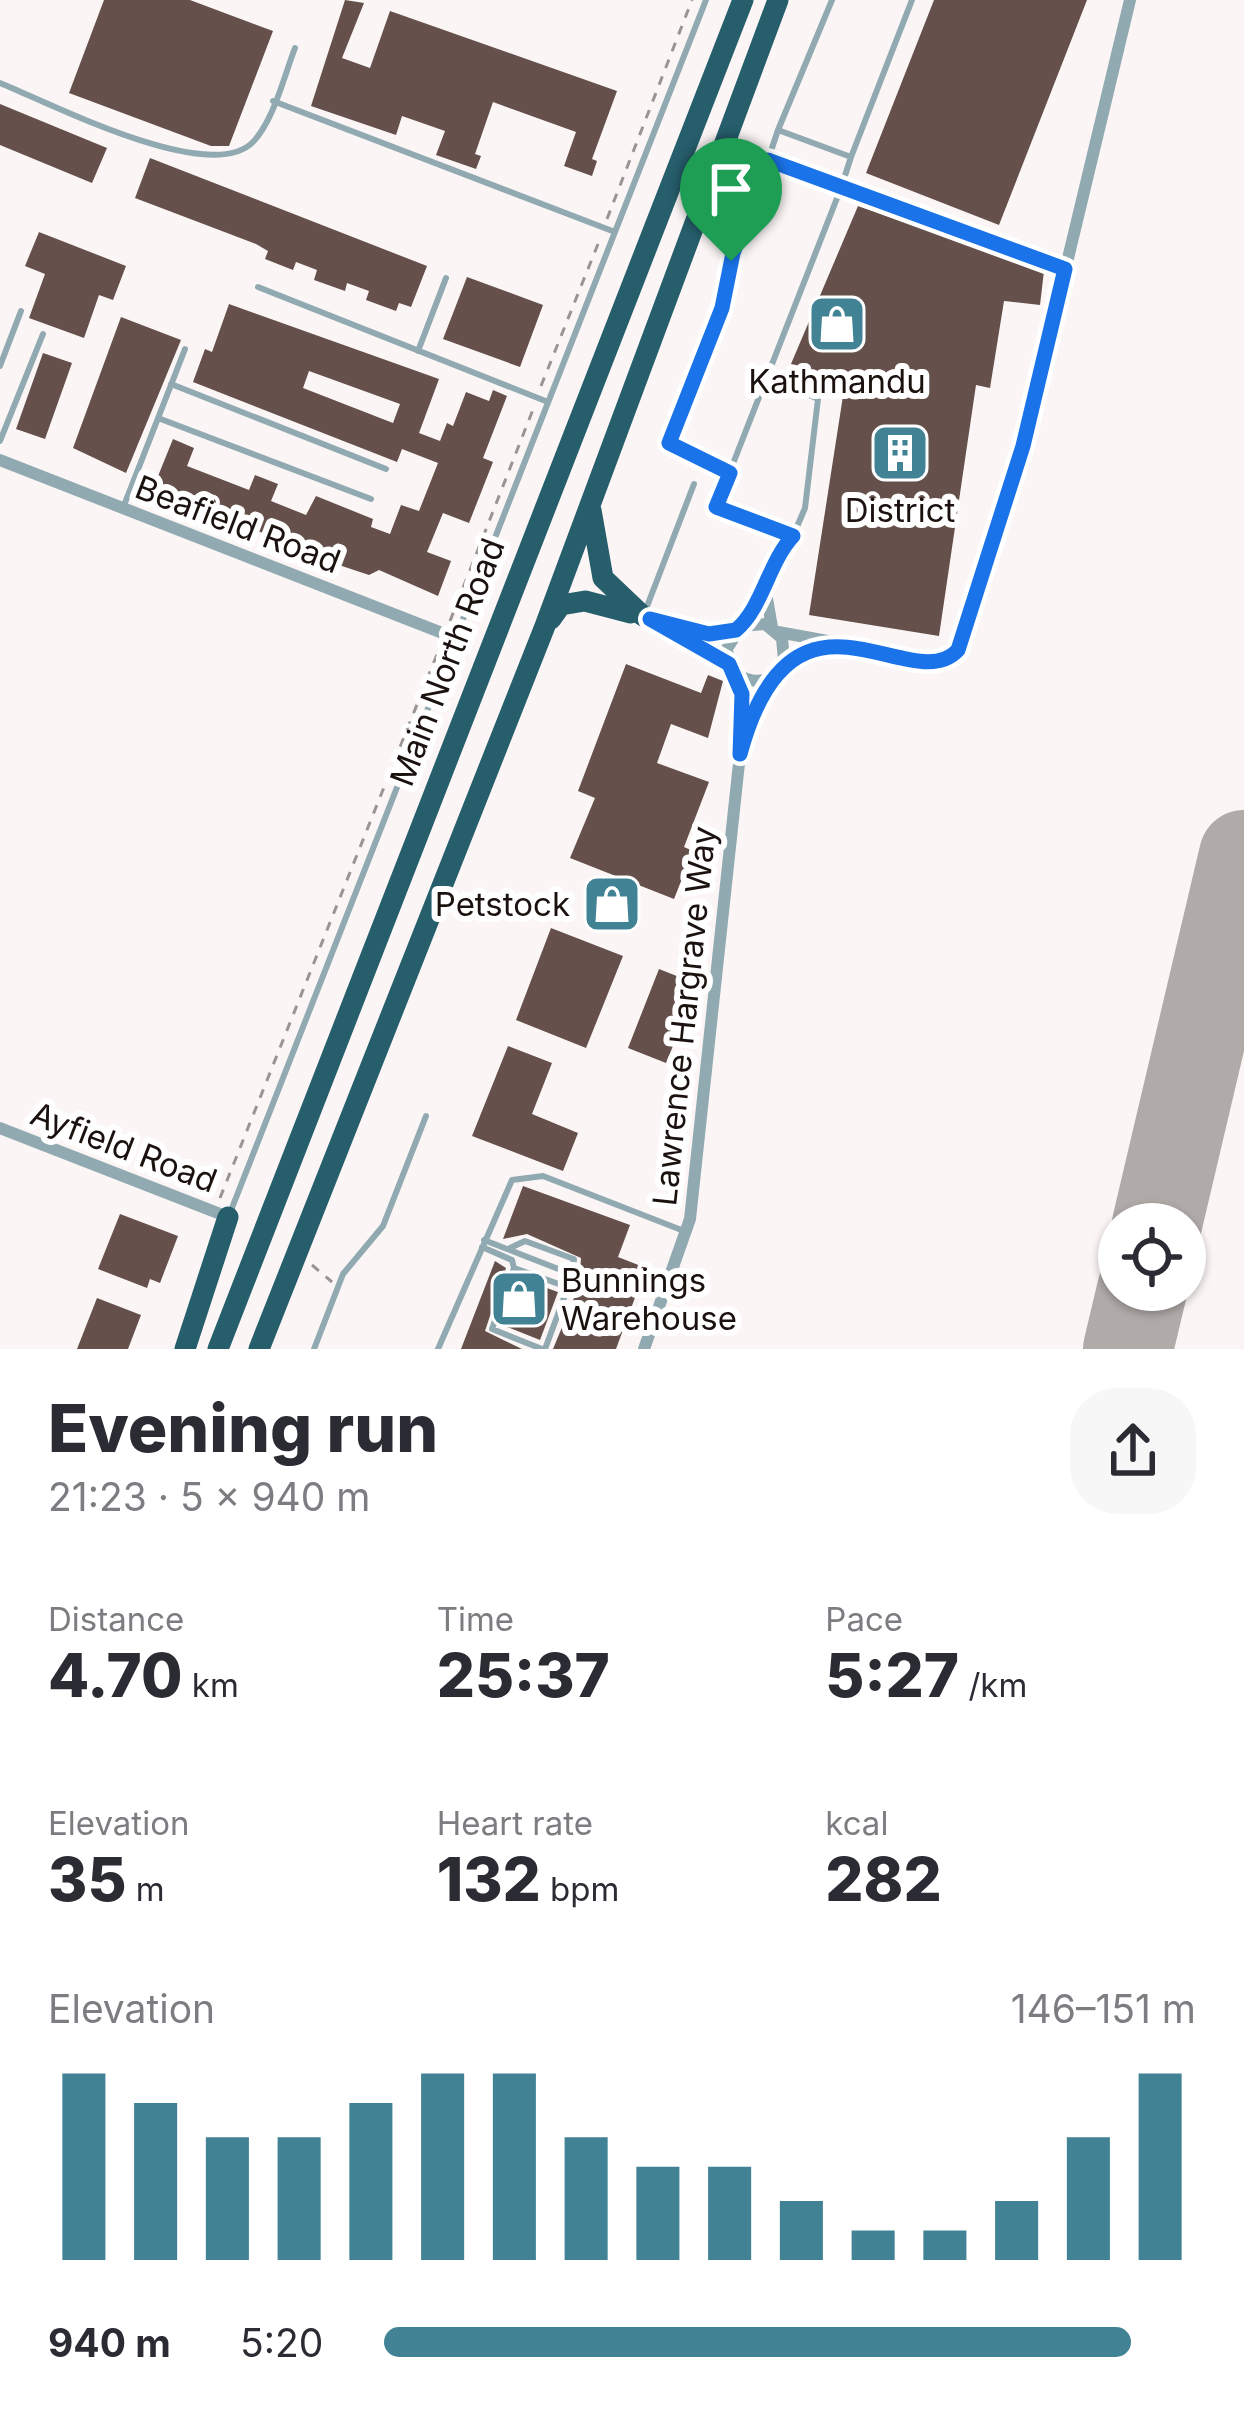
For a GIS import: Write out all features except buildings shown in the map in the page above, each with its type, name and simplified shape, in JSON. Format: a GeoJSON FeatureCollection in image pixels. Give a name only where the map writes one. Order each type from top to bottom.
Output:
{"type":"FeatureCollection","features":[{"type":"Feature","properties":{"kind":"highway","name":"Main North Road"},"geometry":{"type":"LineString","coordinates":[[218,1349],[743,0]]}},
{"type":"Feature","properties":{"kind":"highway"},"geometry":{"type":"LineString","coordinates":[[259,1349],[545,626],[778,0]]}},
{"type":"Feature","properties":{"kind":"highway"},"geometry":{"type":"LineString","coordinates":[[591,503],[597,566],[609,588],[646,618]]}},
{"type":"Feature","properties":{"kind":"highway"},"geometry":{"type":"LineString","coordinates":[[545,626],[561,605],[585,601],[646,618]]}},
{"type":"Feature","properties":{"kind":"highway"},"geometry":{"type":"LineString","coordinates":[[185,1349],[221,1214]]}},
{"type":"Feature","properties":{"kind":"street"},"geometry":{"type":"LineString","coordinates":[[646,618],[753,682],[769,679],[817,650],[861,649],[936,661],[958,650],[1023,446],[1130,0]]}},
{"type":"Feature","properties":{"kind":"street","name":"Beafield Road"},"geometry":{"type":"LineString","coordinates":[[0,460],[451,636]]}},
{"type":"Feature","properties":{"kind":"street"},"geometry":{"type":"LineString","coordinates":[[765,574],[775,629],[785,646],[781,668]]}},
{"type":"Feature","properties":{"kind":"street"},"geometry":{"type":"LineString","coordinates":[[731,667],[728,642],[765,574]]}},
{"type":"Feature","properties":{"kind":"street"},"geometry":{"type":"LineString","coordinates":[[646,618],[709,634],[739,628],[775,629],[842,640],[861,649]]}},
{"type":"Feature","properties":{"kind":"street","name":"Lawrence Hargrave Way"},"geometry":{"type":"LineString","coordinates":[[644,1349],[687,1232],[705,1114],[740,754],[742,694],[731,667]]}},
{"type":"Feature","properties":{"kind":"street","name":"Lawrence Hargrave Way"},"geometry":{"type":"LineString","coordinates":[[740,754],[769,679]]}},
{"type":"Feature","properties":{"kind":"street","name":"Ayfield Road"},"geometry":{"type":"LineString","coordinates":[[0,1128],[221,1214]]}},
{"type":"Feature","properties":{"kind":"lane","name":"Main North Road"},"geometry":{"type":"LineString","coordinates":[[221,1214],[706,0]]}},
{"type":"Feature","properties":{"kind":"lane"},"geometry":{"type":"LineString","coordinates":[[730,473],[669,443],[722,308],[733,253],[778,130],[832,0]]}},
{"type":"Feature","properties":{"kind":"lane"},"geometry":{"type":"LineString","coordinates":[[793,536],[716,507],[912,0]]}},
{"type":"Feature","properties":{"kind":"lane"},"geometry":{"type":"LineString","coordinates":[[0,83],[205,158],[236,155],[256,139],[295,48]]}},
{"type":"Feature","properties":{"kind":"lane"},"geometry":{"type":"LineString","coordinates":[[274,101],[615,232]]}},
{"type":"Feature","properties":{"kind":"lane"},"geometry":{"type":"LineString","coordinates":[[778,130],[851,157]]}},
{"type":"Feature","properties":{"kind":"lane"},"geometry":{"type":"LineString","coordinates":[[768,160],[1065,269]]}},
{"type":"Feature","properties":{"kind":"lane"},"geometry":{"type":"LineString","coordinates":[[418,351],[446,278]]}},
{"type":"Feature","properties":{"kind":"lane"},"geometry":{"type":"LineString","coordinates":[[258,287],[548,402]]}},
{"type":"Feature","properties":{"kind":"lane"},"geometry":{"type":"LineString","coordinates":[[0,367],[21,310]]}},
{"type":"Feature","properties":{"kind":"lane"},"geometry":{"type":"LineString","coordinates":[[0,441],[43,334]]}},
{"type":"Feature","properties":{"kind":"lane"},"geometry":{"type":"LineString","coordinates":[[123,508],[185,349]]}},
{"type":"Feature","properties":{"kind":"lane"},"geometry":{"type":"LineString","coordinates":[[765,574],[793,536],[805,508],[818,399],[768,376]]}},
{"type":"Feature","properties":{"kind":"lane"},"geometry":{"type":"LineString","coordinates":[[171,384],[386,469]]}},
{"type":"Feature","properties":{"kind":"lane"},"geometry":{"type":"LineString","coordinates":[[158,418],[371,500]]}},
{"type":"Feature","properties":{"kind":"lane"},"geometry":{"type":"LineString","coordinates":[[646,618],[694,484]]}},
{"type":"Feature","properties":{"kind":"lane"},"geometry":{"type":"LineString","coordinates":[[314,1349],[350,1261],[378,1236],[426,1116]]}},
{"type":"Feature","properties":{"kind":"lane"},"geometry":{"type":"LineString","coordinates":[[438,1349],[505,1188],[525,1175],[543,1176],[687,1232]]}},
{"type":"Feature","properties":{"kind":"lane"},"geometry":{"type":"LineString","coordinates":[[483,1244],[512,1260],[514,1268],[492,1329],[543,1349],[571,1286],[574,1259],[525,1241],[507,1249]]}},
{"type":"Feature","properties":{"kind":"lane"},"geometry":{"type":"LineString","coordinates":[[483,1244],[561,1270],[571,1286]]}},
{"type":"Feature","properties":{"kind":"lane"},"geometry":{"type":"LineString","coordinates":[[514,1268],[571,1286]]}},
{"type":"Feature","properties":{"kind":"path"},"geometry":{"type":"LineString","coordinates":[[221,1214],[451,636],[537,398],[692,0]]}},
{"type":"Feature","properties":{"kind":"path"},"geometry":{"type":"LineString","coordinates":[[306,1261],[339,1284]]}},
{"type":"Feature","properties":{"kind":"runway"},"geometry":{"type":"LineString","coordinates":[[1162,1203],[1244,855]]}},
{"type":"Feature","properties":{"kind":"runway"},"geometry":{"type":"LineString","coordinates":[[1128,1349],[1137,1311]]}},
{"type":"Feature","properties":{"kind":"place","name":"Kathmandu"},"geometry":{"type":"Point","coordinates":[837,324]}},
{"type":"Feature","properties":{"kind":"place","name":"District"},"geometry":{"type":"Point","coordinates":[900,453]}},
{"type":"Feature","properties":{"kind":"place","name":"Petstock"},"geometry":{"type":"Point","coordinates":[612,904]}},
{"type":"Feature","properties":{"kind":"place","name":"Bunnings Warehouse"},"geometry":{"type":"Point","coordinates":[519,1299]}},
{"type":"Feature","properties":{"kind":"route"},"geometry":{"type":"LineString","coordinates":[[768,160],[1065,269],[1023,446],[958,650],[936,661],[861,649],[817,650],[791,660],[769,679],[759,696],[740,754],[742,694],[729,664],[650,619],[709,634],[736,630],[750,613],[777,552],[793,536],[716,507],[730,473],[673,449],[669,443],[726,297],[731,261],[768,160]]}}]}
